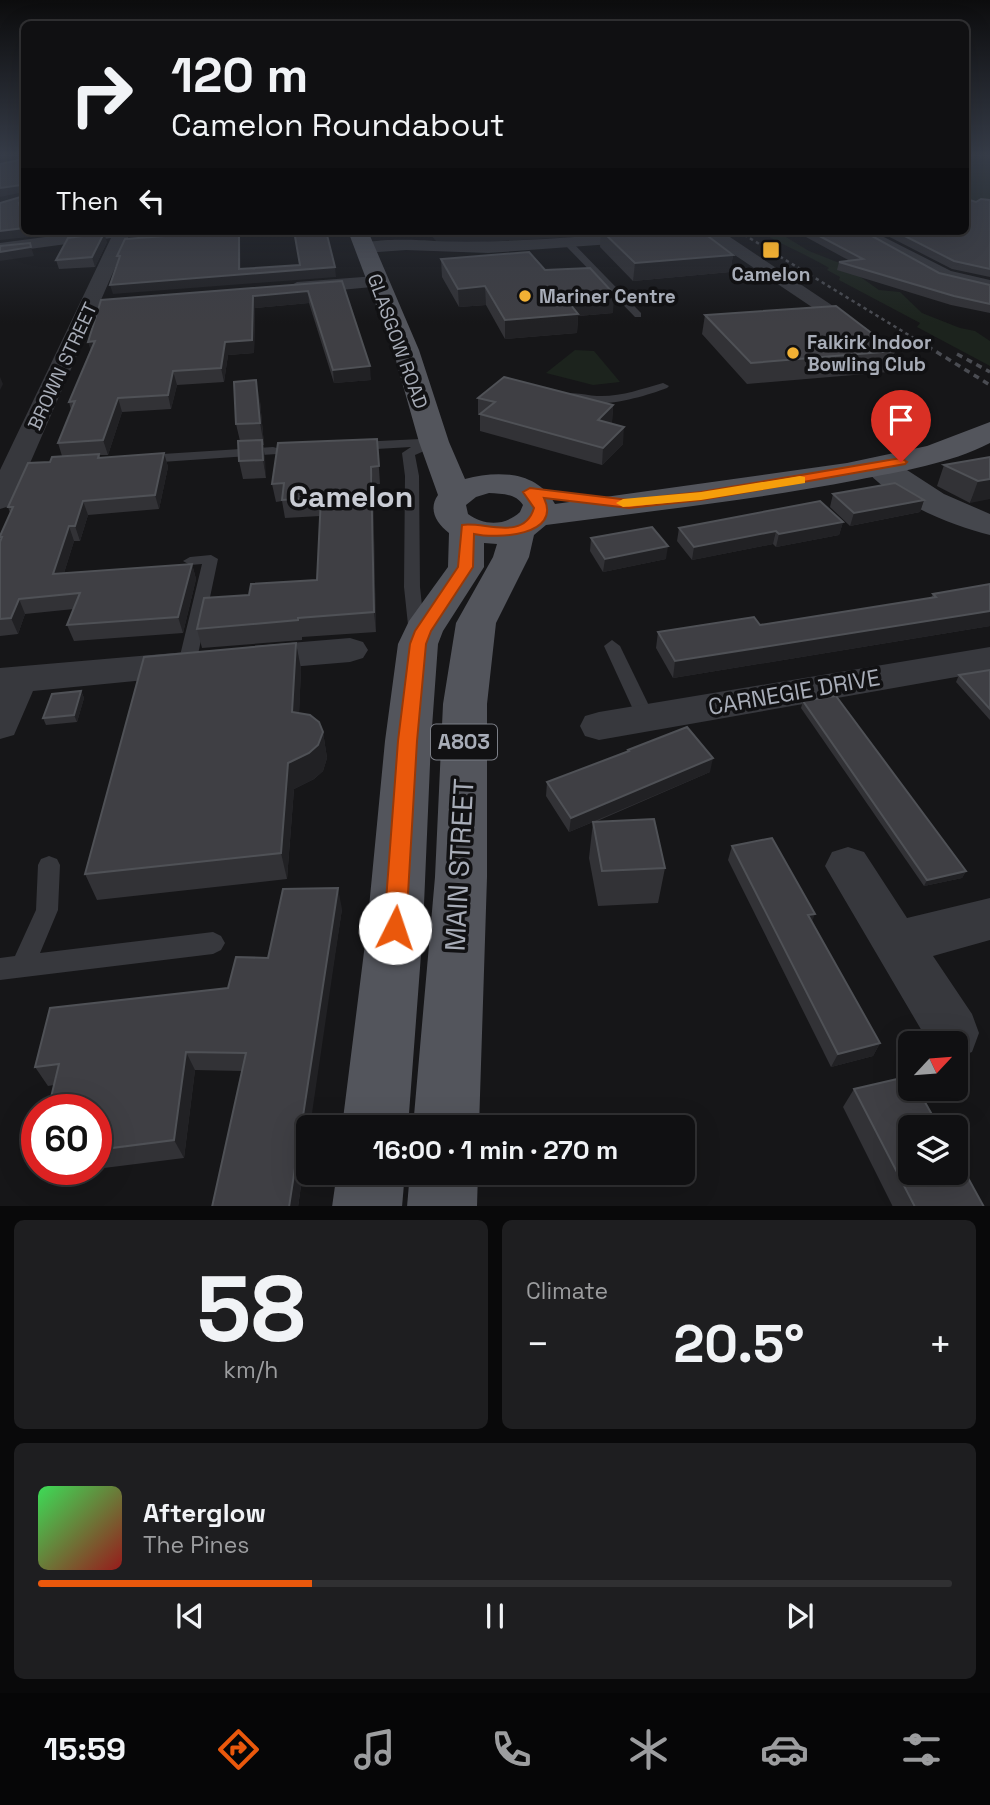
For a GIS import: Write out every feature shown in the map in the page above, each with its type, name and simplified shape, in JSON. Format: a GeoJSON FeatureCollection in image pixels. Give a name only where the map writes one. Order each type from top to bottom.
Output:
{"type":"FeatureCollection","features":[{"type":"Feature","properties":{"kind":"main road","name":"GLASGOW ROAD"},"geometry":{"type":"LineString","coordinates":[[361,239],[376,282],[406,350],[437,447],[502,508]]}},
{"type":"Feature","properties":{"kind":"main road"},"geometry":{"type":"LineString","coordinates":[[437,447],[502,508],[629,504],[714,494],[923,458],[968,443],[990,431]]}},
{"type":"Feature","properties":{"kind":"main road","name":"A803"},"geometry":{"type":"LineString","coordinates":[[376,1115],[395,928],[408,741],[418,644],[423,631],[502,508]]}},
{"type":"Feature","properties":{"kind":"main road","name":"MAIN STREET"},"geometry":{"type":"LineString","coordinates":[[447,1115],[461,877],[465,704],[476,623],[511,557],[502,508]]}},
{"type":"Feature","properties":{"kind":"main road"},"geometry":{"type":"LineString","coordinates":[[367,1206],[369,1185]]}},
{"type":"Feature","properties":{"kind":"main road"},"geometry":{"type":"LineString","coordinates":[[442,1206],[443,1185]]}},
{"type":"Feature","properties":{"kind":"street"},"geometry":{"type":"LineString","coordinates":[[0,248],[127,235]]}},
{"type":"Feature","properties":{"kind":"street","name":"BROWN STREET"},"geometry":{"type":"LineString","coordinates":[[0,500],[97,305],[127,235]]}},
{"type":"Feature","properties":{"kind":"street"},"geometry":{"type":"LineString","coordinates":[[361,239],[406,245],[488,248],[655,235]]}},
{"type":"Feature","properties":{"kind":"street"},"geometry":{"type":"LineString","coordinates":[[715,235],[859,331]]}},
{"type":"Feature","properties":{"kind":"street"},"geometry":{"type":"LineString","coordinates":[[867,235],[945,275],[990,286]]}},
{"type":"Feature","properties":{"kind":"street"},"geometry":{"type":"LineString","coordinates":[[284,289],[376,282]]}},
{"type":"Feature","properties":{"kind":"street"},"geometry":{"type":"LineString","coordinates":[[879,466],[920,495],[946,509],[990,525]]}},
{"type":"Feature","properties":{"kind":"street"},"geometry":{"type":"LineString","coordinates":[[0,725],[9,680],[350,650]]}},
{"type":"Feature","properties":{"kind":"street","name":"CARNEGIE DRIVE"},"geometry":{"type":"LineString","coordinates":[[599,726],[990,659]]}},
{"type":"Feature","properties":{"kind":"street"},"geometry":{"type":"LineString","coordinates":[[848,866],[952,1031]]}},
{"type":"Feature","properties":{"kind":"street"},"geometry":{"type":"LineString","coordinates":[[896,943],[990,919]]}},
{"type":"Feature","properties":{"kind":"lane"},"geometry":{"type":"LineString","coordinates":[[568,243],[638,315]]}},
{"type":"Feature","properties":{"kind":"lane"},"geometry":{"type":"LineString","coordinates":[[594,281],[605,280]]}},
{"type":"Feature","properties":{"kind":"lane"},"geometry":{"type":"LineString","coordinates":[[560,393],[583,399],[607,399],[646,393],[663,386]]}},
{"type":"Feature","properties":{"kind":"lane"},"geometry":{"type":"LineString","coordinates":[[352,446],[437,447]]}},
{"type":"Feature","properties":{"kind":"lane"},"geometry":{"type":"LineString","coordinates":[[418,644],[412,587],[412,476],[408,453],[437,447]]}},
{"type":"Feature","properties":{"kind":"lane"},"geometry":{"type":"LineString","coordinates":[[137,459],[273,451]]}},
{"type":"Feature","properties":{"kind":"lane"},"geometry":{"type":"LineString","coordinates":[[187,664],[211,559],[190,561]]}},
{"type":"Feature","properties":{"kind":"lane"},"geometry":{"type":"LineString","coordinates":[[612,646],[646,718]]}},
{"type":"Feature","properties":{"kind":"lane"},"geometry":{"type":"LineString","coordinates":[[11,967],[47,910],[49,865]]}},
{"type":"Feature","properties":{"kind":"lane"},"geometry":{"type":"LineString","coordinates":[[11,967],[213,943]]}},
{"type":"Feature","properties":{"kind":"shaded area"},"geometry":{"type":"Polygon","coordinates":[[[969,210],[990,210],[990,220],[969,216],[969,210]]]}},
{"type":"Feature","properties":{"kind":"shaded area"},"geometry":{"type":"Polygon","coordinates":[[[431,235],[609,235],[467,243],[436,241],[431,235]]]}},
{"type":"Feature","properties":{"kind":"shaded area"},"geometry":{"type":"Polygon","coordinates":[[[766,235],[783,235],[809,251],[842,264],[879,290],[900,292],[922,313],[975,331],[990,341],[990,366],[917,327],[920,323],[839,280],[840,277],[827,270],[829,268],[766,235]]]}},
{"type":"Feature","properties":{"kind":"shaded area"},"geometry":{"type":"Polygon","coordinates":[[[575,350],[594,351],[620,382],[593,385],[546,373],[575,350]]]}},
{"type":"Feature","properties":{"kind":"building"},"geometry":{"type":"Polygon","coordinates":[[[0,210],[21,210],[21,228],[0,231],[0,210]]]}},
{"type":"Feature","properties":{"kind":"building"},"geometry":{"type":"Polygon","coordinates":[[[969,210],[990,210],[990,269],[954,261],[903,235],[969,235],[969,210]]]}},
{"type":"Feature","properties":{"kind":"building"},"geometry":{"type":"Polygon","coordinates":[[[103,235],[92,257],[56,260],[68,238],[103,235]]]}},
{"type":"Feature","properties":{"kind":"building"},"geometry":{"type":"Polygon","coordinates":[[[179,235],[239,235],[239,269],[300,265],[295,235],[327,235],[335,267],[110,285],[120,256],[117,256],[125,239],[179,235]]]}},
{"type":"Feature","properties":{"kind":"building"},"geometry":{"type":"Polygon","coordinates":[[[606,235],[706,235],[733,255],[635,263],[606,235]]]}},
{"type":"Feature","properties":{"kind":"building"},"geometry":{"type":"Polygon","coordinates":[[[818,235],[870,235],[939,273],[990,285],[990,304],[839,262],[863,259],[818,235]]]}},
{"type":"Feature","properties":{"kind":"building"},"geometry":{"type":"Polygon","coordinates":[[[30,243],[31,247],[0,252],[0,246],[30,243]]]}},
{"type":"Feature","properties":{"kind":"building"},"geometry":{"type":"Polygon","coordinates":[[[529,252],[545,270],[590,268],[614,294],[566,299],[578,314],[505,320],[485,286],[458,289],[441,259],[529,252]]]}},
{"type":"Feature","properties":{"kind":"building"},"geometry":{"type":"Polygon","coordinates":[[[342,281],[370,366],[333,370],[308,291],[253,296],[252,340],[225,342],[221,368],[173,371],[168,395],[118,398],[103,440],[58,443],[75,401],[69,402],[95,341],[88,342],[101,300],[342,281]]]}},
{"type":"Feature","properties":{"kind":"building"},"geometry":{"type":"Polygon","coordinates":[[[836,306],[895,351],[751,363],[705,315],[836,306]]]}},
{"type":"Feature","properties":{"kind":"building"},"geometry":{"type":"Polygon","coordinates":[[[504,377],[613,405],[598,420],[624,427],[603,448],[480,414],[495,402],[478,398],[504,377]]]}},
{"type":"Feature","properties":{"kind":"building"},"geometry":{"type":"Polygon","coordinates":[[[256,380],[260,423],[236,424],[234,382],[256,380]]]}},
{"type":"Feature","properties":{"kind":"building"},"geometry":{"type":"Polygon","coordinates":[[[377,439],[379,466],[371,467],[374,612],[197,629],[204,598],[249,595],[251,584],[317,580],[321,497],[282,500],[284,483],[272,484],[278,443],[377,439]]]}},
{"type":"Feature","properties":{"kind":"building"},"geometry":{"type":"Polygon","coordinates":[[[262,440],[263,460],[239,461],[238,441],[262,440]]]}},
{"type":"Feature","properties":{"kind":"building"},"geometry":{"type":"Polygon","coordinates":[[[164,453],[155,495],[83,501],[75,526],[69,526],[53,574],[192,564],[178,617],[67,625],[80,593],[19,599],[11,618],[0,619],[0,536],[13,507],[8,507],[28,463],[50,462],[52,457],[99,454],[98,458],[164,453]]]}},
{"type":"Feature","properties":{"kind":"building"},"geometry":{"type":"Polygon","coordinates":[[[990,457],[990,479],[978,481],[944,465],[990,457]]]}},
{"type":"Feature","properties":{"kind":"building"},"geometry":{"type":"Polygon","coordinates":[[[895,483],[924,500],[854,513],[833,494],[895,483]]]}},
{"type":"Feature","properties":{"kind":"building"},"geometry":{"type":"Polygon","coordinates":[[[820,501],[843,522],[779,534],[776,531],[694,547],[679,528],[820,501]]]}},
{"type":"Feature","properties":{"kind":"building"},"geometry":{"type":"Polygon","coordinates":[[[652,527],[668,546],[605,559],[591,538],[652,527]]]}},
{"type":"Feature","properties":{"kind":"building"},"geometry":{"type":"Polygon","coordinates":[[[990,584],[990,611],[675,661],[658,632],[754,617],[760,625],[936,597],[933,594],[990,584]]]}},
{"type":"Feature","properties":{"kind":"building"},"geometry":{"type":"Polygon","coordinates":[[[296,643],[292,712],[310,715],[319,722],[323,732],[318,745],[309,753],[288,763],[281,853],[85,874],[144,657],[296,643]]]}},
{"type":"Feature","properties":{"kind":"building"},"geometry":{"type":"Polygon","coordinates":[[[990,670],[990,709],[959,675],[990,670]]]}},
{"type":"Feature","properties":{"kind":"building"},"geometry":{"type":"Polygon","coordinates":[[[81,691],[74,715],[43,718],[52,694],[81,691]]]}},
{"type":"Feature","properties":{"kind":"building"},"geometry":{"type":"Polygon","coordinates":[[[836,696],[966,871],[927,880],[803,701],[836,696]]]}},
{"type":"Feature","properties":{"kind":"building"},"geometry":{"type":"Polygon","coordinates":[[[687,727],[713,758],[571,818],[547,782],[629,751],[687,727]]]}},
{"type":"Feature","properties":{"kind":"building"},"geometry":{"type":"Polygon","coordinates":[[[654,819],[665,868],[602,871],[593,822],[654,819]]]}},
{"type":"Feature","properties":{"kind":"building"},"geometry":{"type":"Polygon","coordinates":[[[772,838],[815,914],[808,915],[880,1043],[838,1054],[732,846],[772,838]]]}},
{"type":"Feature","properties":{"kind":"building"},"geometry":{"type":"Polygon","coordinates":[[[338,888],[303,1115],[296,1115],[296,1161],[289,1206],[212,1206],[246,1053],[186,1052],[174,1140],[112,1148],[112,1094],[52,1094],[59,1064],[35,1067],[50,1008],[228,988],[236,957],[268,958],[283,889],[338,888]]]}},
{"type":"Feature","properties":{"kind":"building"},"geometry":{"type":"Polygon","coordinates":[[[898,1079],[898,1101],[924,1101],[932,1115],[898,1115],[898,1174],[854,1089],[898,1079]]]}},
{"type":"Feature","properties":{"kind":"building"},"geometry":{"type":"Polygon","coordinates":[[[968,1178],[983,1206],[914,1206],[904,1185],[968,1185],[968,1178]]]}},
{"type":"Feature","properties":{"kind":"railway"},"geometry":{"type":"LineString","coordinates":[[745,235],[930,348]]}},
{"type":"Feature","properties":{"kind":"railway"},"geometry":{"type":"LineString","coordinates":[[927,346],[990,385]]}},
{"type":"Feature","properties":{"kind":"railway"},"geometry":{"type":"LineString","coordinates":[[957,354],[990,372]]}},
{"type":"Feature","properties":{"kind":"slow traffic"},"geometry":{"type":"LineString","coordinates":[[623,503],[701,496],[800,480]]}},
{"type":"Feature","properties":{"kind":"place","name":"Camelon"},"geometry":{"type":"Point","coordinates":[771,250]}},
{"type":"Feature","properties":{"kind":"place","name":"Mariner Centre"},"geometry":{"type":"Point","coordinates":[525,296]}},
{"type":"Feature","properties":{"kind":"place","name":"Falkirk Indoor Bowling Club"},"geometry":{"type":"Point","coordinates":[793,353]}},
{"type":"Feature","properties":{"kind":"district","name":"Camelon"},"geometry":{"type":"Point","coordinates":[351,497]}},
{"type":"Feature","properties":{"kind":"route"},"geometry":{"type":"LineString","coordinates":[[395,928],[408,741],[418,644],[423,631],[466,567],[467,528],[479,532],[505,533],[531,524],[539,516],[541,508],[538,499],[530,492],[629,504],[701,496],[901,462]]}}]}
